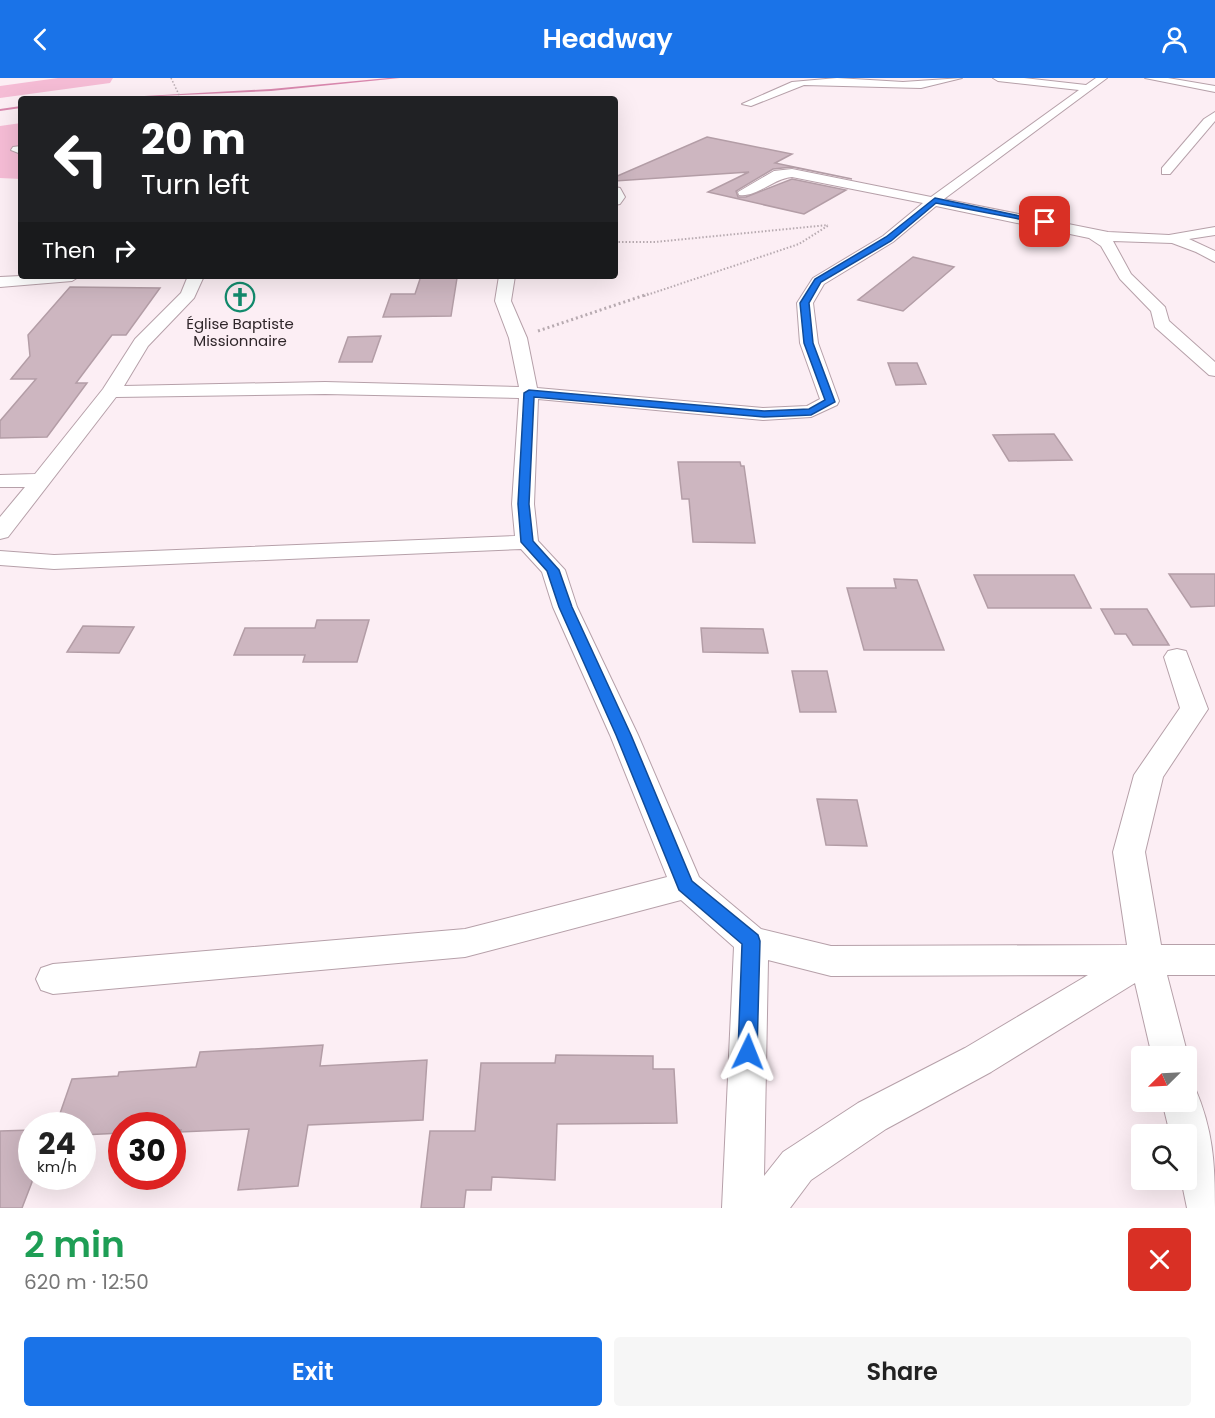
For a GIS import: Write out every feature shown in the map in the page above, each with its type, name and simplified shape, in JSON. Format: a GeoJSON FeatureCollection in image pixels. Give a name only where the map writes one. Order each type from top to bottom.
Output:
{"type":"FeatureCollection","features":[{"type":"Feature","properties":{"kind":"street"},"geometry":{"type":"LineString","coordinates":[[747,104],[788,86],[811,81],[924,85],[957,78]]}},
{"type":"Feature","properties":{"kind":"street"},"geometry":{"type":"LineString","coordinates":[[998,78],[1043,80],[1086,88]]}},
{"type":"Feature","properties":{"kind":"street"},"geometry":{"type":"LineString","coordinates":[[111,392],[325,388],[529,393],[764,414],[811,411],[830,402],[809,343],[805,303],[818,281],[888,239],[935,200],[1102,78]]}},
{"type":"Feature","properties":{"kind":"street"},"geometry":{"type":"LineString","coordinates":[[1150,78],[1215,89]]}},
{"type":"Feature","properties":{"kind":"street"},"geometry":{"type":"LineString","coordinates":[[1166,171],[1176,163],[1198,131],[1215,115]]}},
{"type":"Feature","properties":{"kind":"street"},"geometry":{"type":"LineString","coordinates":[[744,192],[778,174],[792,173],[935,200],[1093,234],[1160,238],[1199,247],[1215,258]]}},
{"type":"Feature","properties":{"kind":"street"},"geometry":{"type":"LineString","coordinates":[[1160,238],[1215,231]]}},
{"type":"Feature","properties":{"kind":"street"},"geometry":{"type":"LineString","coordinates":[[1093,234],[1107,243],[1125,276],[1159,310],[1161,323],[1215,371]]}},
{"type":"Feature","properties":{"kind":"street"},"geometry":{"type":"LineString","coordinates":[[3,285],[49,279]]}},
{"type":"Feature","properties":{"kind":"street"},"geometry":{"type":"LineString","coordinates":[[0,532],[111,392],[141,343],[188,295],[195,279]]}},
{"type":"Feature","properties":{"kind":"street"},"geometry":{"type":"LineString","coordinates":[[507,279],[503,301],[518,338],[529,393],[524,504],[527,542],[553,570],[565,607],[624,735],[686,885],[751,941],[831,961],[1215,960]]}},
{"type":"Feature","properties":{"kind":"street"},"geometry":{"type":"LineString","coordinates":[[0,481],[40,480]]}},
{"type":"Feature","properties":{"kind":"street"},"geometry":{"type":"LineString","coordinates":[[0,558],[54,562],[527,542]]}},
{"type":"Feature","properties":{"kind":"street"},"geometry":{"type":"LineString","coordinates":[[1168,1046],[1146,959],[1129,852],[1149,775],[1194,710],[1178,657]]}},
{"type":"Feature","properties":{"kind":"street"},"geometry":{"type":"LineString","coordinates":[[53,979],[465,943],[686,885]]}},
{"type":"Feature","properties":{"kind":"street"},"geometry":{"type":"LineString","coordinates":[[742,1208],[751,941]]}},
{"type":"Feature","properties":{"kind":"street"},"geometry":{"type":"LineString","coordinates":[[765,1208],[796,1166],[872,1116],[978,1060],[1146,959]]}},
{"type":"Feature","properties":{"kind":"street"},"geometry":{"type":"LineString","coordinates":[[1184,1112],[1209,1208]]}},
{"type":"Feature","properties":{"kind":"path"},"geometry":{"type":"LineString","coordinates":[[171,78],[180,96]]}},
{"type":"Feature","properties":{"kind":"path"},"geometry":{"type":"LineString","coordinates":[[518,338],[800,244],[829,225],[655,242],[618,242]]}},
{"type":"Feature","properties":{"kind":"shaded area"},"geometry":{"type":"Polygon","coordinates":[[[58,78],[113,78],[110,83],[0,98],[0,86],[58,78]]]}},
{"type":"Feature","properties":{"kind":"shaded area"},"geometry":{"type":"Polygon","coordinates":[[[18,123],[18,179],[0,178],[0,126],[18,123]]]}},
{"type":"Feature","properties":{"kind":"building"},"geometry":{"type":"Polygon","coordinates":[[[707,137],[792,154],[775,163],[852,179],[792,167],[773,169],[736,191],[738,197],[746,197],[792,179],[846,190],[804,214],[708,192],[749,172],[618,181],[618,176],[707,137]]]}},
{"type":"Feature","properties":{"kind":"building"},"geometry":{"type":"Polygon","coordinates":[[[913,257],[954,267],[903,311],[858,300],[913,257]]]}},
{"type":"Feature","properties":{"kind":"building"},"geometry":{"type":"Polygon","coordinates":[[[420,279],[457,279],[451,316],[383,317],[391,294],[415,294],[420,279]]]}},
{"type":"Feature","properties":{"kind":"building"},"geometry":{"type":"Polygon","coordinates":[[[70,287],[160,288],[126,335],[112,335],[76,383],[87,383],[47,437],[0,438],[0,421],[36,379],[11,379],[30,356],[28,335],[70,287]]]}},
{"type":"Feature","properties":{"kind":"building"},"geometry":{"type":"Polygon","coordinates":[[[381,336],[372,362],[339,362],[348,337],[381,336]]]}},
{"type":"Feature","properties":{"kind":"building"},"geometry":{"type":"Polygon","coordinates":[[[888,363],[917,363],[926,384],[896,385],[888,363]]]}},
{"type":"Feature","properties":{"kind":"building"},"geometry":{"type":"Polygon","coordinates":[[[1054,434],[1072,460],[1009,461],[993,435],[1054,434]]]}},
{"type":"Feature","properties":{"kind":"building"},"geometry":{"type":"Polygon","coordinates":[[[678,462],[740,462],[741,466],[744,466],[755,543],[693,542],[689,499],[682,499],[678,462]]]}},
{"type":"Feature","properties":{"kind":"building"},"geometry":{"type":"Polygon","coordinates":[[[1169,574],[1215,574],[1215,606],[1191,607],[1169,574]]]}},
{"type":"Feature","properties":{"kind":"building"},"geometry":{"type":"Polygon","coordinates":[[[974,575],[1074,575],[1091,608],[988,608],[974,575]]]}},
{"type":"Feature","properties":{"kind":"building"},"geometry":{"type":"Polygon","coordinates":[[[894,579],[917,580],[944,650],[864,650],[847,588],[896,588],[894,579]]]}},
{"type":"Feature","properties":{"kind":"building"},"geometry":{"type":"Polygon","coordinates":[[[1101,609],[1147,609],[1169,645],[1133,645],[1126,634],[1115,634],[1101,609]]]}},
{"type":"Feature","properties":{"kind":"building"},"geometry":{"type":"Polygon","coordinates":[[[317,620],[369,620],[357,662],[303,662],[305,655],[234,655],[245,628],[315,628],[317,620]]]}},
{"type":"Feature","properties":{"kind":"building"},"geometry":{"type":"Polygon","coordinates":[[[83,626],[134,627],[119,653],[67,652],[83,626]]]}},
{"type":"Feature","properties":{"kind":"building"},"geometry":{"type":"Polygon","coordinates":[[[701,628],[763,629],[768,653],[703,652],[701,628]]]}},
{"type":"Feature","properties":{"kind":"building"},"geometry":{"type":"Polygon","coordinates":[[[792,671],[827,671],[836,712],[800,712],[792,671]]]}},
{"type":"Feature","properties":{"kind":"building"},"geometry":{"type":"Polygon","coordinates":[[[817,799],[857,800],[867,846],[826,845],[817,799]]]}},
{"type":"Feature","properties":{"kind":"building"},"geometry":{"type":"Polygon","coordinates":[[[323,1045],[320,1066],[427,1060],[423,1120],[308,1125],[298,1186],[238,1190],[249,1129],[186,1132],[186,1112],[108,1112],[108,1134],[96,1134],[96,1112],[61,1112],[72,1079],[118,1076],[119,1072],[196,1067],[200,1052],[323,1045]]]}},
{"type":"Feature","properties":{"kind":"building"},"geometry":{"type":"Polygon","coordinates":[[[556,1055],[653,1056],[653,1069],[674,1069],[677,1123],[557,1124],[555,1180],[492,1177],[491,1190],[466,1190],[464,1208],[421,1208],[430,1131],[475,1131],[481,1063],[555,1063],[556,1055]]]}},
{"type":"Feature","properties":{"kind":"building"},"geometry":{"type":"Polygon","coordinates":[[[18,1130],[18,1190],[29,1190],[22,1208],[0,1208],[0,1131],[18,1130]]]}},
{"type":"Feature","properties":{"kind":"waterway"},"geometry":{"type":"LineString","coordinates":[[152,96],[271,90],[398,78]]}},
{"type":"Feature","properties":{"kind":"waterway"},"geometry":{"type":"LineString","coordinates":[[0,110],[18,107]]}},
{"type":"Feature","properties":{"kind":"place","name":"Église Baptiste Missionnaire"},"geometry":{"type":"Point","coordinates":[240,297]}},
{"type":"Feature","properties":{"kind":"route"},"geometry":{"type":"LineString","coordinates":[[748,1052],[751,941],[686,885],[624,735],[565,607],[553,570],[527,542],[524,504],[529,393],[764,414],[811,411],[830,402],[809,343],[805,303],[818,281],[888,239],[935,200],[1045,222]]}}]}
